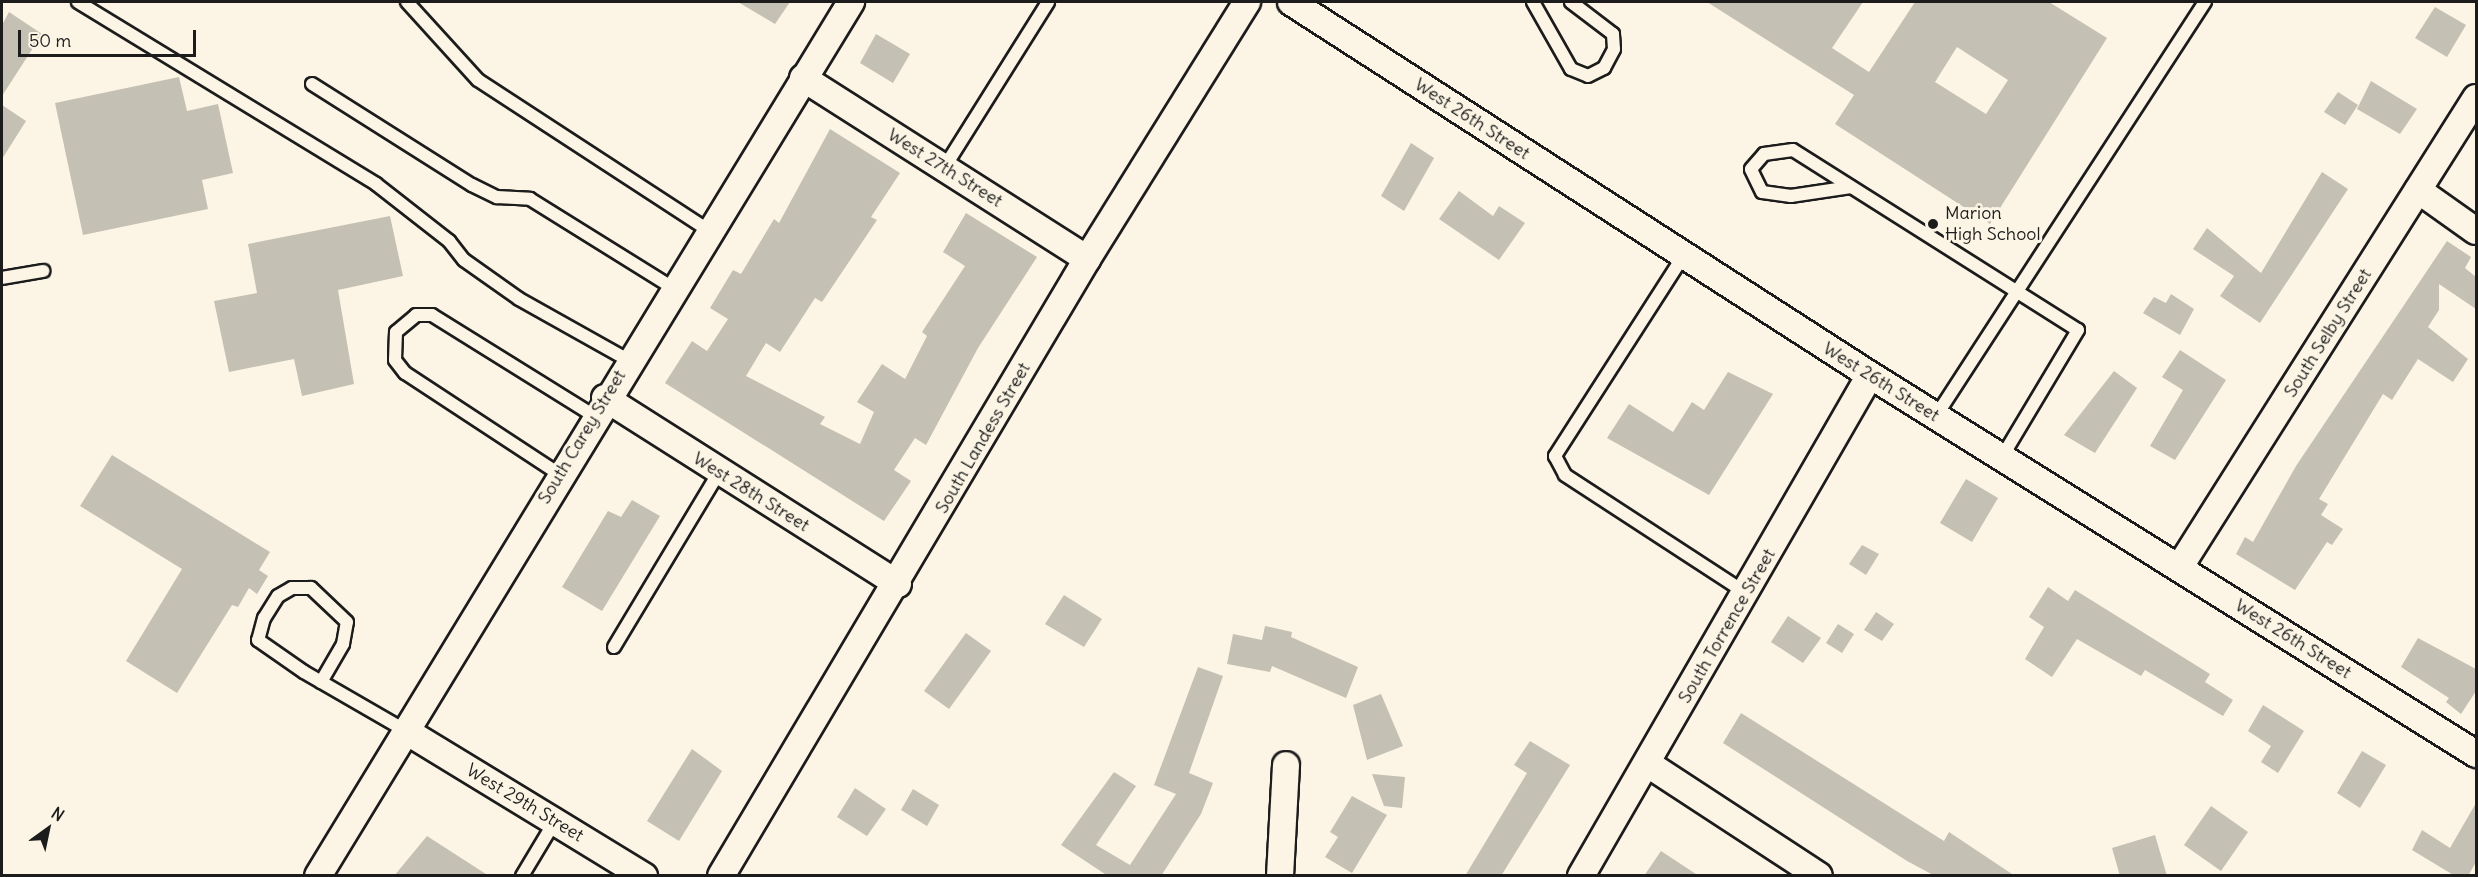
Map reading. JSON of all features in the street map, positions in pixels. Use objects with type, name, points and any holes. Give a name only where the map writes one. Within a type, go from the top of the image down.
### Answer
[{"type":"street","name":"South Carey Street","points":[[318,876],[599,407],[850,2]]},
{"type":"street","name":"South Landess Street","points":[[721,876],[898,584],[1087,259],[1247,2]]},
{"type":"street","name":"West 26th Street","points":[[1291,2],[1870,375],[2476,753]]},
{"type":"street","name":"West 27th Street","points":[[802,78],[1087,259]]},
{"type":"street","name":"South Selby Street","points":[[2180,568],[2476,98]]},
{"type":"street","points":[[2418,190],[2476,231]]},
{"type":"street","name":"South Torrence Street","points":[[1581,876],[1648,764],[1870,375]]},
{"type":"street","name":"West 28th Street","points":[[599,407],[719,472],[898,584]]},
{"type":"street","name":"West 29th Street","points":[[406,731],[644,876]]},
{"type":"street","points":[[1648,764],[1820,876]]},
{"type":"street","points":[[1280,876],[1286,765]]},
{"type":"lane","points":[[78,2],[376,184],[449,241],[464,260],[519,299],[628,360]]},
{"type":"lane","points":[[407,2],[478,80],[708,230]]},
{"type":"lane","points":[[944,168],[1048,2]]},
{"type":"lane","points":[[1533,2],[1571,69],[1588,76],[1604,68],[1614,49],[1614,34],[1571,2]]},
{"type":"lane","points":[[1936,416],[2205,2]]},
{"type":"lane","points":[[312,84],[472,185],[497,197],[530,199],[673,288]]},
{"type":"lane","points":[[1851,187],[1791,196],[1762,192],[1751,170],[1764,154],[1793,150],[2078,330],[2002,457]]},
{"type":"lane","points":[[1684,255],[1555,456],[1565,475],[1746,593]]},
{"type":"lane","points":[[2,278],[43,271]]},
{"type":"lane","points":[[559,474],[405,373],[395,360],[396,332],[416,315],[432,315],[599,407]]},
{"type":"lane","points":[[614,647],[719,472]]},
{"type":"lane","points":[[321,682],[343,644],[347,622],[311,588],[292,588],[273,603],[258,640],[321,682],[406,731]]},
{"type":"lane","points":[[522,876],[555,821]]},
{"type":"building","points":[[738,2],[790,2],[775,24]]},
{"type":"building","points":[[1707,2],[1863,2],[1832,48],[1869,72],[1915,2],[2049,2],[2107,38],[1990,224],[1835,124],[1854,95]],"holes":[[[1957,47],[2008,80],[1986,114],[1935,82]]]},
{"type":"building","points":[[2435,7],[2466,25],[2447,57],[2415,38]]},
{"type":"building","points":[[9,12],[42,34],[2,96],[2,25]]},
{"type":"building","points":[[876,34],[910,54],[893,83],[860,63]]},
{"type":"building","points":[[179,77],[187,111],[218,104],[233,173],[202,180],[208,209],[83,235],[55,103]]},
{"type":"building","points":[[2371,81],[2417,109],[2400,134],[2357,109]]},
{"type":"building","points":[[2338,92],[2358,105],[2345,125],[2324,112]]},
{"type":"building","points":[[2,105],[26,121],[2,159]]},
{"type":"building","points":[[830,129],[900,173],[871,217],[877,220],[822,302],[815,298],[780,352],[766,343],[746,376],[825,417],[820,424],[860,444],[874,412],[857,402],[882,364],[905,379],[927,336],[922,332],[965,266],[943,252],[966,213],[1037,257],[978,348],[926,445],[915,438],[894,470],[911,481],[884,521],[665,383],[692,341],[707,351],[728,319],[710,308],[733,270],[741,274],[774,219],[779,223]]},
{"type":"building","points":[[1411,143],[1434,158],[1404,211],[1381,196]]},
{"type":"building","points":[[2322,172],[2348,189],[2260,323],[2220,296],[2234,276],[2193,249],[2207,228],[2261,273]]},
{"type":"building","points":[[1459,191],[1493,216],[1499,206],[1525,223],[1499,260],[1439,219]]},
{"type":"building","points":[[390,216],[403,276],[338,290],[354,384],[302,396],[294,359],[229,372],[214,301],[257,293],[248,244]]},
{"type":"building","points":[[2447,241],[2471,257],[2465,268],[2476,277],[2476,309],[2439,284],[2439,310],[2428,327],[2468,359],[2453,382],[2418,359],[2392,400],[2383,394],[2319,499],[2328,504],[2321,515],[2343,529],[2332,545],[2327,542],[2295,590],[2236,554],[2245,537],[2253,542],[2296,466]]},
{"type":"building","points":[[2171,294],[2194,309],[2180,335],[2143,313],[2154,297],[2166,303]]},
{"type":"building","points":[[2180,350],[2226,380],[2175,460],[2150,446],[2183,390],[2162,377]]},
{"type":"building","points":[[2114,371],[2137,388],[2095,453],[2064,435]]},
{"type":"building","points":[[1728,372],[1773,394],[1709,495],[1607,438],[1629,404],[1673,432],[1692,402],[1704,410]]},
{"type":"building","points":[[112,455],[270,552],[259,570],[268,576],[257,594],[249,588],[238,607],[232,605],[177,693],[126,661],[182,569],[80,506]]},
{"type":"building","points":[[1966,479],[1998,498],[1972,542],[1940,523]]},
{"type":"building","points":[[632,500],[660,516],[602,611],[562,587],[608,511],[621,517]]},
{"type":"building","points":[[1862,545],[1879,554],[1866,575],[1849,564]]},
{"type":"building","points":[[2048,587],[2068,601],[2075,590],[2210,674],[2205,682],[2233,700],[2223,716],[2145,670],[2141,676],[2077,639],[2052,677],[2025,659],[2044,627],[2029,617]]},
{"type":"building","points":[[1064,595],[1102,619],[1084,647],[1045,624]]},
{"type":"building","points":[[1876,612],[1894,624],[1882,641],[1864,630]]},
{"type":"building","points":[[1788,616],[1821,638],[1803,663],[1771,642]]},
{"type":"building","points":[[1838,624],[1854,634],[1842,653],[1826,643]]},
{"type":"building","points":[[1265,626],[1292,632],[1291,637],[1358,667],[1346,698],[1272,666],[1270,672],[1227,664],[1233,634],[1262,640]]},
{"type":"building","points":[[966,633],[991,651],[949,709],[924,691]]},
{"type":"building","points":[[2418,638],[2476,669],[2476,691],[2461,714],[2446,702],[2449,698],[2401,667]]},
{"type":"building","points":[[1198,667],[1223,676],[1189,773],[1213,783],[1201,814],[1161,876],[1108,876],[1061,845],[1114,772],[1136,786],[1096,845],[1130,865],[1176,794],[1154,785]]},
{"type":"building","points":[[1381,694],[1403,746],[1367,760],[1353,705]]},
{"type":"building","points":[[2263,705],[2304,731],[2278,773],[2261,762],[2271,746],[2248,731]]},
{"type":"building","points":[[1741,713],[1944,841],[1949,832],[2015,876],[1935,876],[1907,861],[1723,743]]},
{"type":"building","points":[[1530,741],[1570,765],[1501,876],[1465,876],[1527,773],[1514,765]]},
{"type":"building","points":[[692,749],[722,771],[679,841],[647,821]]},
{"type":"building","points":[[2362,751],[2386,765],[2360,808],[2337,793]]},
{"type":"building","points":[[1372,774],[1405,777],[1402,808],[1384,806]]},
{"type":"building","points":[[855,788],[886,809],[867,836],[837,817]]},
{"type":"building","points":[[913,789],[939,805],[927,826],[901,810]]},
{"type":"building","points":[[1352,796],[1387,815],[1352,873],[1325,857],[1338,837],[1330,832]]},
{"type":"building","points":[[2476,803],[2476,862],[2468,876],[2455,876],[2412,850],[2422,830],[2450,848]]},
{"type":"building","points":[[2211,806],[2248,832],[2221,871],[2184,845]]},
{"type":"building","points":[[2155,835],[2167,876],[2120,876],[2112,848]]},
{"type":"building","points":[[427,836],[489,876],[394,876]]},
{"type":"building","points":[[1661,851],[1699,876],[1644,876]]},
{"type":"place","name":"Marion High School","points":[[1933,224]]}]
